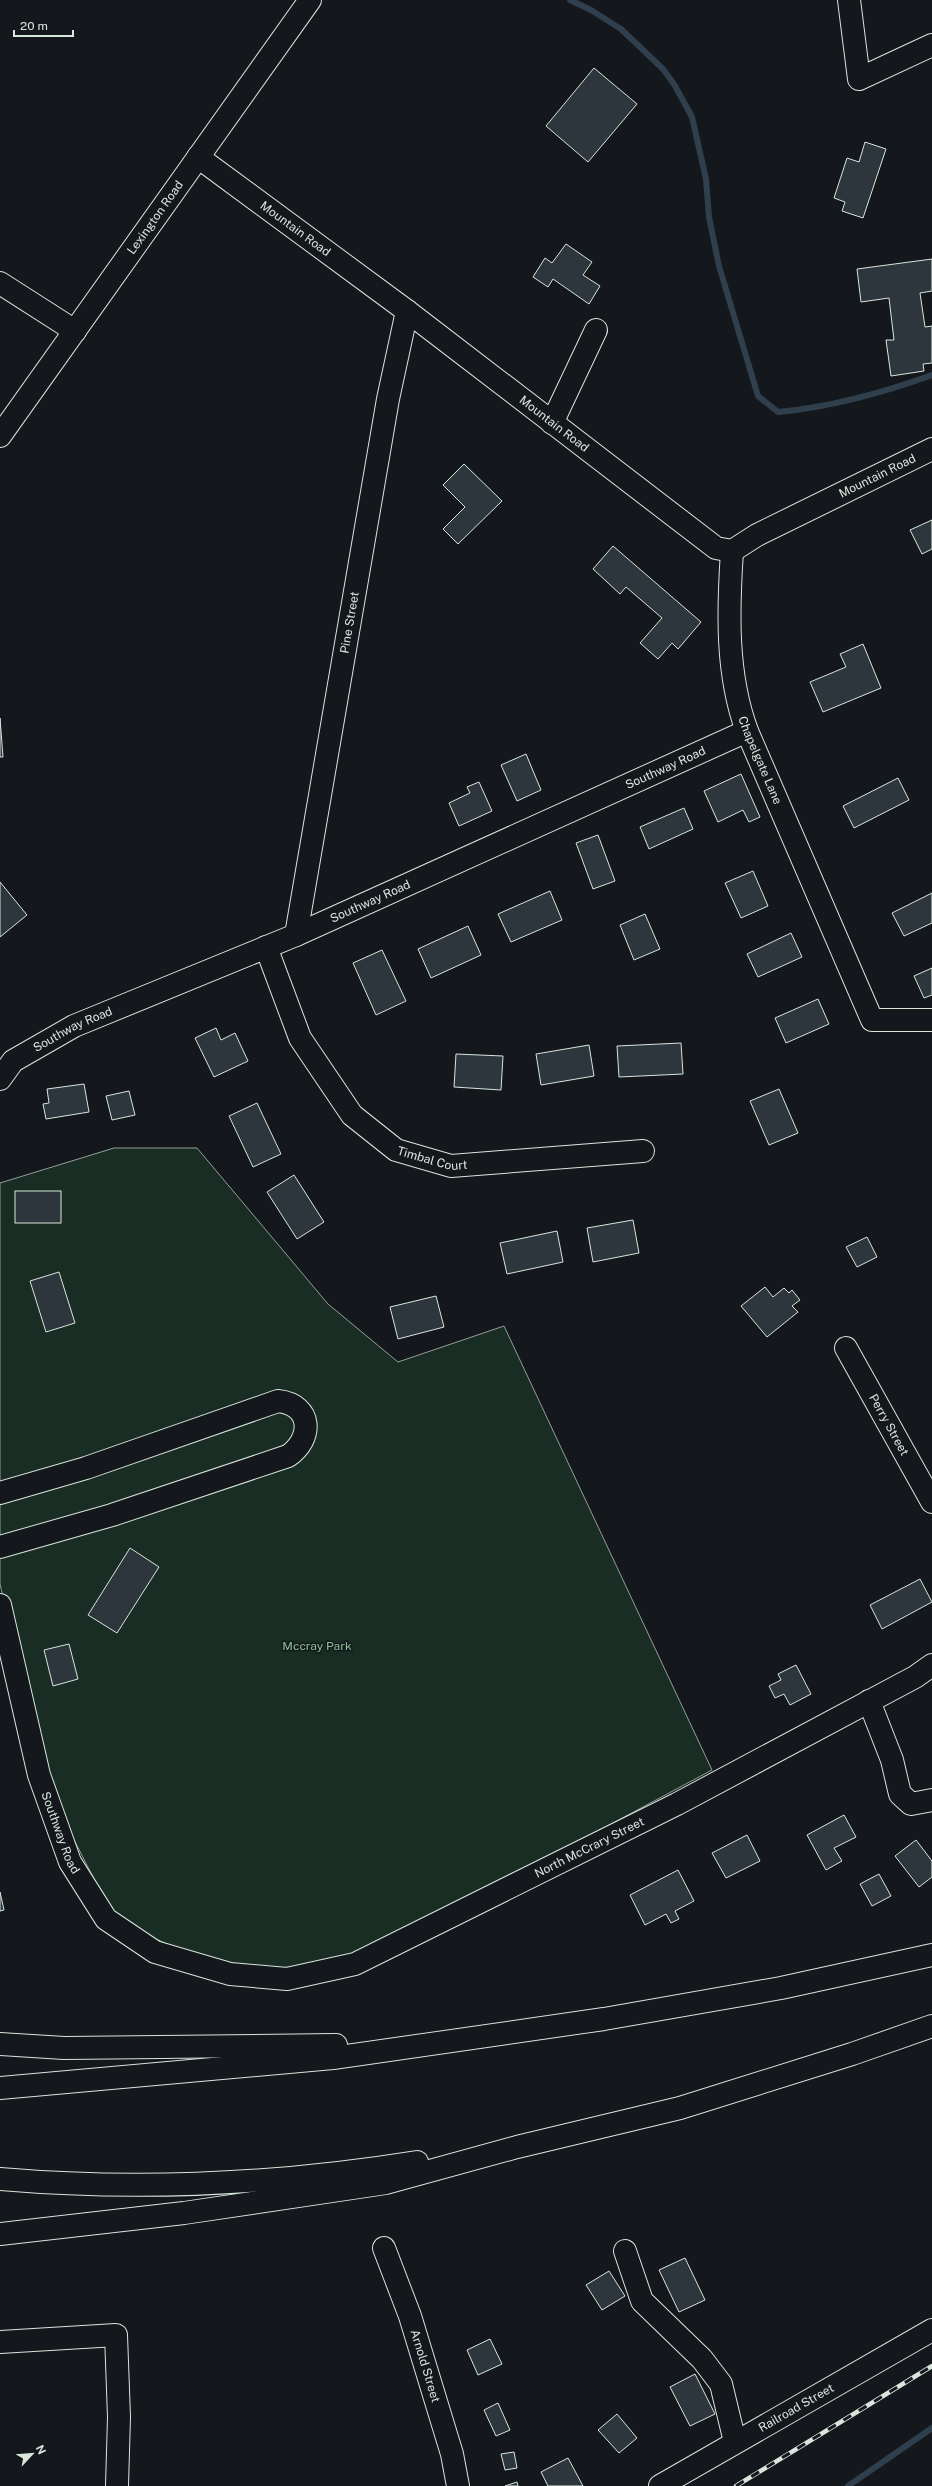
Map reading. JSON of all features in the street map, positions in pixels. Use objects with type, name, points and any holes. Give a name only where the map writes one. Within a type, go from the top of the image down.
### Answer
[{"type":"main road","name":"Lexington Road","points":[[0,436],[310,0]]},
{"type":"main road","points":[[849,0],[859,79],[932,45]]},
{"type":"main road","name":"Mountain Road","points":[[198,158],[407,311],[716,548],[732,551],[757,535],[932,449]]},
{"type":"main road","points":[[0,283],[75,330]]},
{"type":"main road","name":"Pine Street","points":[[296,935],[388,399],[407,311]]},
{"type":"main road","points":[[552,423],[596,330]]},
{"type":"main road","name":"Chapelgate Lane","points":[[732,551],[730,644],[736,697],[747,731],[872,1020],[932,1020]]},
{"type":"main road","name":"Southway Road","points":[[0,1079],[13,1061],[74,1026],[296,935],[747,731]]},
{"type":"main road","name":"Timbal Court","points":[[266,947],[300,1038],[352,1115],[396,1150],[451,1166],[643,1151]]},
{"type":"main road","name":"Perry Street","points":[[846,1348],[932,1502]]},
{"type":"main road","points":[[0,1493],[86,1468],[278,1401],[289,1402],[297,1406],[304,1416],[306,1430],[304,1440],[298,1449],[288,1456],[112,1515],[0,1547]]},
{"type":"main road","name":"Southway Road","points":[[0,1605],[39,1776],[70,1862],[106,1919],[155,1952],[230,1974]]},
{"type":"main road","name":"North McCrary Street","points":[[230,1974],[287,1979],[354,1964],[677,1804],[869,1702],[932,1665]]},
{"type":"main road","points":[[869,1702],[892,1760],[900,1794],[911,1804],[932,1800]]},
{"type":"main road","points":[[0,2088],[333,2058],[604,2019],[781,1988],[932,1955]]},
{"type":"main road","points":[[0,2044],[64,2048],[344,2045],[604,2019]]},
{"type":"main road","points":[[0,2234],[184,2213],[386,2183],[517,2147],[680,2108],[852,2054],[932,2026]]},
{"type":"main road","points":[[0,2179],[44,2182],[197,2185],[356,2172],[517,2147]]},
{"type":"main road","name":"Arnold Street","points":[[384,2248],[410,2316],[452,2454],[458,2486]]},
{"type":"main road","points":[[625,2251],[642,2301],[702,2359],[721,2384],[735,2442]]},
{"type":"main road","name":"Railroad Street","points":[[660,2486],[932,2330]]},
{"type":"main road","points":[[0,2342],[116,2335],[119,2417],[116,2486]]},
{"type":"green space","name":"Mccray Park","points":[[114,1148],[197,1148],[328,1304],[398,1362],[504,1326],[712,1770],[471,1899],[320,1972],[202,1960],[115,1920],[47,1787],[0,1584],[0,1183]]},
{"type":"building","points":[[594,68],[637,104],[588,162],[546,126]]},
{"type":"building","points":[[865,142],[886,149],[863,218],[842,211],[845,202],[834,198],[847,158],[859,162]]},
{"type":"building","points":[[566,244],[592,262],[583,275],[600,286],[589,304],[553,279],[548,287],[533,277],[545,258],[552,263]]},
{"type":"building","points":[[932,259],[932,291],[920,293],[925,327],[932,326],[932,363],[923,364],[924,371],[891,376],[886,340],[894,340],[889,298],[861,302],[857,269]]},
{"type":"building","points":[[464,464],[502,501],[458,544],[443,529],[465,507],[443,485]]},
{"type":"building","points":[[932,520],[932,549],[922,554],[910,530]]},
{"type":"building","points":[[613,546],[701,622],[678,649],[672,643],[658,659],[640,643],[662,618],[626,587],[620,594],[593,569]]},
{"type":"building","points":[[863,644],[881,688],[823,712],[810,682],[846,667],[840,654]]},
{"type":"building","points":[[0,718],[3,757],[0,757]]},
{"type":"building","points":[[526,754],[541,790],[517,801],[501,765]]},
{"type":"building","points":[[741,774],[760,817],[749,822],[743,810],[718,822],[704,791]]},
{"type":"building","points":[[898,778],[909,800],[854,828],[843,806]]},
{"type":"building","points":[[479,782],[492,811],[459,826],[449,803],[470,793],[467,787]]},
{"type":"building","points":[[684,808],[693,829],[649,849],[640,827]]},
{"type":"building","points":[[598,835],[615,881],[593,889],[576,843]]},
{"type":"building","points":[[753,871],[768,906],[741,918],[725,883]]},
{"type":"building","points":[[0,882],[27,915],[0,937]]},
{"type":"building","points":[[550,891],[562,920],[511,942],[498,914]]},
{"type":"building","points":[[932,893],[932,923],[904,936],[892,913]]},
{"type":"building","points":[[645,914],[660,949],[634,960],[620,925]]},
{"type":"building","points":[[468,926],[481,955],[431,978],[418,949]]},
{"type":"building","points":[[791,933],[802,957],[758,977],[747,954]]},
{"type":"building","points":[[382,950],[406,1001],[376,1015],[353,963]]},
{"type":"building","points":[[932,968],[932,995],[924,998],[914,976]]},
{"type":"building","points":[[818,999],[829,1024],[786,1043],[775,1018]]},
{"type":"building","points":[[216,1028],[221,1040],[235,1033],[248,1061],[214,1077],[195,1038]]},
{"type":"building","points":[[681,1043],[683,1074],[619,1077],[617,1046]]},
{"type":"building","points":[[589,1045],[594,1076],[541,1085],[536,1054]]},
{"type":"building","points":[[456,1054],[503,1056],[501,1090],[454,1087]]},
{"type":"building","points":[[84,1084],[89,1112],[46,1119],[43,1104],[49,1103],[47,1089]]},
{"type":"building","points":[[779,1089],[798,1133],[769,1145],[750,1101]]},
{"type":"building","points":[[129,1091],[135,1115],[112,1120],[106,1096]]},
{"type":"building","points":[[257,1103],[281,1154],[253,1167],[229,1116]]},
{"type":"building","points":[[294,1175],[324,1222],[297,1239],[267,1192]]},
{"type":"building","points":[[15,1191],[61,1191],[61,1223],[15,1223]]},
{"type":"building","points":[[633,1220],[639,1253],[593,1262],[587,1228]]},
{"type":"building","points":[[557,1231],[563,1262],[507,1274],[500,1243]]},
{"type":"building","points":[[867,1237],[877,1257],[857,1267],[846,1247]]},
{"type":"building","points":[[59,1272],[75,1323],[46,1332],[30,1281]]},
{"type":"building","points":[[765,1287],[773,1297],[784,1288],[789,1293],[792,1290],[800,1300],[792,1306],[798,1312],[767,1337],[741,1306]]},
{"type":"building","points":[[436,1296],[444,1327],[398,1339],[390,1307]]},
{"type":"building","points":[[130,1548],[159,1567],[117,1633],[88,1615]]},
{"type":"building","points":[[920,1579],[932,1602],[882,1629],[870,1605]]},
{"type":"building","points":[[69,1644],[78,1679],[53,1686],[44,1650]]},
{"type":"building","points":[[796,1665],[811,1694],[790,1705],[784,1694],[775,1698],[769,1686],[781,1680],[778,1674]]},
{"type":"building","points":[[844,1815],[856,1837],[834,1848],[842,1861],[826,1870],[807,1835]]},
{"type":"building","points":[[747,1835],[760,1861],[726,1878],[712,1853]]},
{"type":"building","points":[[916,1840],[932,1861],[932,1877],[919,1887],[895,1856]]},
{"type":"building","points":[[678,1870],[694,1901],[675,1911],[679,1919],[671,1923],[666,1914],[645,1925],[630,1895]]},
{"type":"building","points":[[879,1874],[891,1896],[872,1906],[860,1884]]},
{"type":"building","points":[[0,1892],[4,1910],[0,1911]]},
{"type":"building","points":[[685,2258],[705,2300],[679,2312],[659,2270]]},
{"type":"building","points":[[609,2271],[625,2296],[602,2310],[586,2285]]},
{"type":"building","points":[[490,2339],[502,2364],[478,2375],[467,2350]]},
{"type":"building","points":[[695,2374],[715,2414],[690,2426],[670,2387]]},
{"type":"building","points":[[498,2403],[510,2430],[496,2436],[484,2410]]},
{"type":"building","points":[[617,2414],[637,2438],[619,2453],[598,2430]]},
{"type":"building","points":[[514,2452],[517,2468],[505,2470],[501,2454]]},
{"type":"building","points":[[568,2458],[583,2486],[548,2486],[541,2472]]},
{"type":"building","points":[[517,2482],[518,2486],[505,2486]]},
{"type":"waterway","points":[[570,0],[591,10],[621,29],[663,69],[674,84],[692,117],[706,179],[709,217],[719,266],[758,396],[778,412],[798,410],[837,403],[894,388],[932,375]]},
{"type":"waterway","points":[[848,2486],[932,2428]]},
{"type":"railway","points":[[736,2486],[932,2366]]}]
